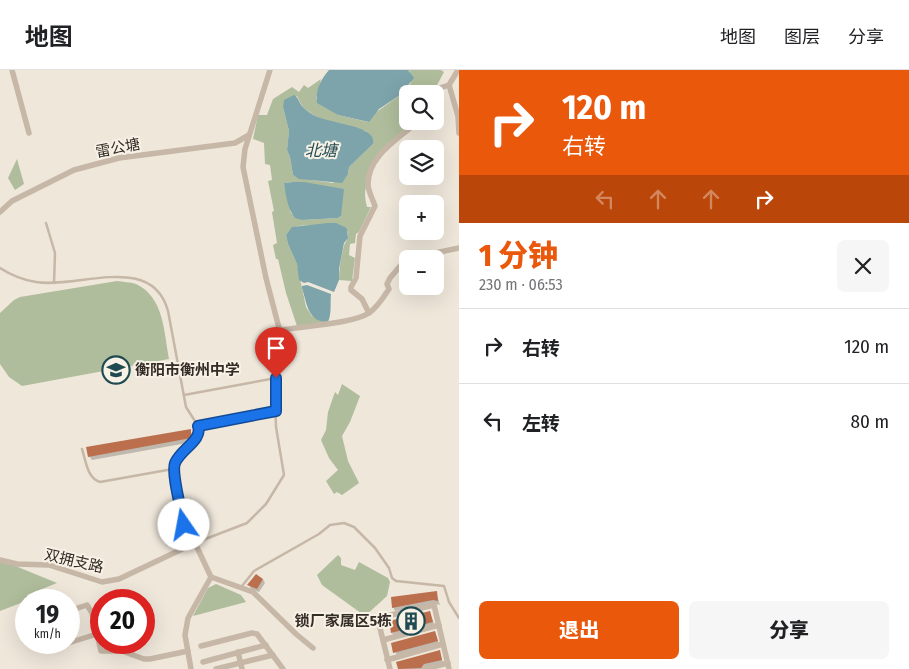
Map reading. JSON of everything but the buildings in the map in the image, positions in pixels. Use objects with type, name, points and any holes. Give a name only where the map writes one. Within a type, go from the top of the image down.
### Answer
[{"type":"street","points":[[12,70],[29,133]]},
{"type":"street","points":[[270,70],[249,135],[243,167],[266,278],[279,328],[282,330],[347,321],[369,313],[381,302],[388,289],[390,278],[406,259],[459,248]]},
{"type":"street","points":[[444,87],[449,85],[458,70]]},
{"type":"street","points":[[449,85],[458,116],[459,133]]},
{"type":"street","points":[[369,313],[362,299],[351,288],[356,278],[360,236],[375,206],[368,184],[371,170],[376,160],[391,142],[407,130]]},
{"type":"street","name":"雷公塘","points":[[0,212],[12,201],[74,170],[119,158],[235,143],[249,135]]},
{"type":"street","points":[[235,143],[244,158]]},
{"type":"street","points":[[195,543],[211,577],[253,592],[313,648]]},
{"type":"street","name":"双拥支路","points":[[0,560],[17,564],[49,565],[102,582],[120,579],[195,543]]},
{"type":"street","points":[[191,669],[185,635],[188,618],[211,577]]},
{"type":"street","points":[[390,669],[379,624],[387,616],[434,605],[449,666],[425,669]]},
{"type":"street","points":[[383,640],[439,625]]},
{"type":"street","points":[[201,646],[252,633],[258,634],[283,669]]},
{"type":"street","points":[[387,660],[444,644]]},
{"type":"street","points":[[203,662],[266,645]]},
{"type":"street","points":[[130,654],[144,659],[188,652]]},
{"type":"street","points":[[238,652],[242,666]]},
{"type":"street","points":[[216,669],[242,666],[273,654]]},
{"type":"lane","points":[[46,223],[55,253],[54,283]]},
{"type":"lane","points":[[0,268],[17,277],[36,282],[54,283],[126,276],[140,278],[158,291],[166,303],[168,311],[186,407],[200,432],[199,436],[181,452],[173,469],[184,525],[195,543],[247,523],[266,504],[284,475],[276,427],[276,378],[280,338]]},
{"type":"lane","points":[[184,395],[276,378]]},
{"type":"lane","points":[[198,426],[276,411]]},
{"type":"lane","points":[[82,449],[90,476],[100,482],[173,469]]},
{"type":"lane","points":[[241,588],[254,571],[319,534],[330,525],[344,524],[354,527],[375,548],[389,568],[392,578],[396,581],[444,586],[449,602],[459,618]]},
{"type":"green space","points":[[408,70],[441,70],[444,72],[437,85],[409,85],[411,83]]},
{"type":"green space","points":[[321,79],[316,99],[338,115],[368,122],[375,113],[399,96],[399,130],[404,130],[379,153],[370,169],[365,196],[367,207],[371,207],[359,232],[356,234],[355,243],[350,244],[349,255],[355,258],[352,281],[339,280],[342,254],[348,237],[347,230],[344,227],[336,224],[299,226],[293,228],[286,235],[297,264],[306,307],[312,316],[325,322],[297,326],[273,245],[277,243],[272,212],[274,211],[268,181],[272,180],[270,165],[265,164],[264,143],[253,139],[258,115],[267,115],[273,99],[292,87],[299,92],[304,85],[308,88]],"holes":[[[297,96],[303,107],[316,116],[366,131],[373,144],[349,167],[348,174],[333,183],[293,175],[287,150],[289,131],[283,107]],[[293,182],[341,216],[338,218],[302,220],[291,213],[284,183]]]},
{"type":"green space","points":[[17,159],[24,184],[15,190],[8,178]]},
{"type":"green space","points":[[117,281],[136,284],[152,297],[161,316],[169,359],[22,386],[9,377],[0,364],[0,313],[14,300],[20,297]]},
{"type":"green space","points":[[342,384],[360,396],[350,422],[342,436],[348,461],[359,483],[342,495],[337,492],[334,494],[326,481],[338,470],[329,458],[321,440],[326,430],[328,412],[335,392],[338,395]]},
{"type":"green space","points":[[338,555],[341,558],[341,565],[355,570],[359,562],[388,578],[390,582],[387,596],[365,616],[322,585],[317,575]]},
{"type":"green space","points":[[0,561],[57,583],[42,589],[15,589],[15,605],[0,611]]},
{"type":"green space","points":[[216,584],[241,595],[246,602],[193,616],[208,588]]},
{"type":"water","name":"北塘","points":[[329,70],[408,70],[414,78],[408,85],[399,85],[399,96],[379,109],[369,122],[338,115],[317,103],[319,85]]},
{"type":"water","name":"北塘","points":[[294,95],[306,110],[313,114],[324,119],[358,128],[370,134],[373,139],[373,144],[349,167],[348,174],[342,183],[299,179],[293,175],[287,150],[289,131],[283,107],[284,100]]},
{"type":"water","name":"北塘","points":[[293,182],[344,189],[341,216],[338,218],[302,220],[295,218],[286,197],[284,183]]},
{"type":"water","points":[[336,223],[345,227],[348,238],[344,243],[339,280],[334,292],[299,280],[297,264],[286,235],[292,227]]},
{"type":"water","points":[[307,285],[331,294],[328,322],[316,319],[309,311],[302,288],[302,286]]},
{"type":"place","name":"衡阳市衡州中学","points":[[116,370]]},
{"type":"place","name":"锁厂家属区5栋","points":[[411,621]]},
{"type":"route","points":[[184,525],[173,469],[181,452],[199,436],[200,429],[198,426],[276,411],[276,378]]}]
